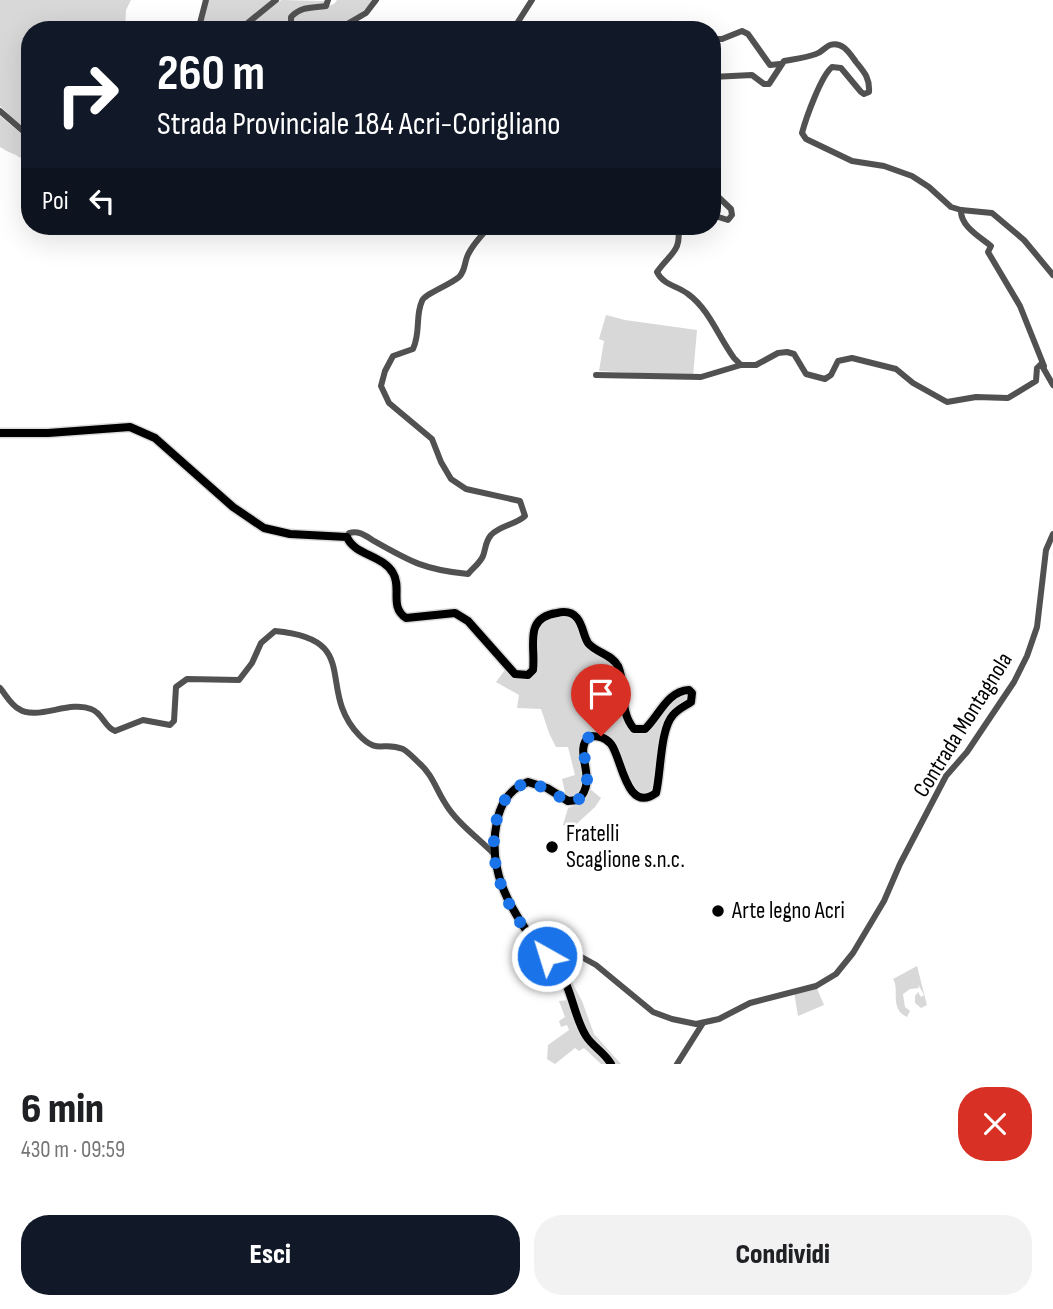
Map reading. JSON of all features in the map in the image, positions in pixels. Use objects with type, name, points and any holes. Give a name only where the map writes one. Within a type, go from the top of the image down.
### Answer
[{"type":"main road","points":[[0,433],[48,433],[130,427],[155,438],[233,507],[264,528],[290,534],[347,537],[352,545],[380,560],[394,574],[397,581],[396,604],[400,614],[406,618],[456,613],[468,621],[515,674],[528,675],[533,670],[533,631],[541,618],[557,612],[573,614],[579,620],[590,645],[613,660],[618,667],[624,709],[634,729],[645,729],[664,704],[680,692],[689,690],[692,693],[691,702],[674,713],[668,721],[656,793],[649,798],[641,798],[631,790],[609,741],[601,736],[590,736],[583,747],[588,784],[578,800],[568,802],[547,789],[528,782],[516,786],[498,814],[493,853],[498,878],[510,907],[558,968],[587,1038],[611,1064]]},
{"type":"street","points":[[202,21],[206,0]]},
{"type":"street","points":[[250,21],[276,0]]},
{"type":"street","points":[[291,21],[291,17],[302,8],[326,6],[328,0]]},
{"type":"street","points":[[352,21],[366,13],[376,0]]},
{"type":"street","points":[[519,21],[532,0]]},
{"type":"street","points":[[721,39],[742,31],[748,34],[770,65],[818,54],[830,45],[841,45],[847,49],[869,79],[869,92],[860,92],[841,68],[832,67],[825,76],[805,123],[803,133],[806,139],[852,161],[884,166],[912,176],[951,207],[961,211],[992,213],[1024,240],[1053,275]]},
{"type":"street","points":[[721,77],[752,75],[764,84],[769,84],[780,64]]},
{"type":"street","points":[[0,111],[21,129]]},
{"type":"street","points":[[721,200],[732,215],[728,220],[721,218]]},
{"type":"street","points":[[961,211],[966,225],[991,246],[988,252],[1020,306],[1053,385]]},
{"type":"street","points":[[347,537],[349,533],[359,533],[414,564],[468,574],[482,558],[487,540],[494,532],[506,524],[519,522],[525,516],[520,501],[467,489],[451,479],[441,463],[432,439],[389,402],[381,386],[393,356],[413,349],[419,337],[421,302],[425,295],[440,290],[458,278],[464,271],[467,256],[483,235]]},
{"type":"street","points":[[680,235],[677,250],[657,272],[664,281],[688,294],[698,303],[741,365]]},
{"type":"street","points":[[596,375],[701,377],[741,365],[756,365],[778,353],[787,352],[794,354],[806,374],[825,379],[831,375],[838,361],[843,359],[862,359],[896,369],[923,389],[947,402],[976,397],[1008,398],[1036,381],[1037,368],[1044,366]]},
{"type":"street","name":"Contrada Montagnola","points":[[703,1023],[719,1019],[750,1003],[816,986],[836,974],[853,953],[884,901],[900,864],[946,776],[967,752],[1014,681],[1027,656],[1037,627],[1046,550],[1053,534]]},
{"type":"street","points":[[0,688],[20,710],[31,713],[66,707],[89,707],[99,713],[109,729],[115,731],[143,720],[170,725],[174,721],[176,687],[187,679],[239,680],[252,663],[261,643],[275,631],[315,640],[327,649],[333,659],[339,700],[346,719],[371,746],[403,750],[423,765],[446,805],[493,853]]},
{"type":"street","points":[[531,936],[540,934],[596,965],[653,1012],[672,1019],[703,1023]]},
{"type":"street","points":[[677,1064],[703,1023]]},
{"type":"shaded area","points":[[0,0],[131,0],[126,10],[125,21],[21,21],[21,126],[0,106]]},
{"type":"shaded area","points":[[207,0],[272,0],[247,21],[203,21]]},
{"type":"shaded area","points":[[282,0],[325,1],[325,4],[297,10],[288,16],[288,21],[253,21],[274,3]]},
{"type":"shaded area","points":[[337,0],[373,0],[350,21],[292,21],[297,15],[335,3]]},
{"type":"shaded area","points":[[0,116],[21,134],[21,159],[0,147]]},
{"type":"shaded area","points":[[606,315],[697,330],[693,376],[599,371],[604,341],[599,339]]},
{"type":"shaded area","points":[[573,614],[585,638],[618,667],[624,709],[639,730],[664,704],[685,690],[693,697],[668,721],[660,775],[649,798],[631,790],[616,752],[601,736],[585,740],[583,795],[567,801],[562,779],[575,775],[568,747],[556,747],[541,709],[517,708],[519,695],[496,682],[507,667],[515,674],[533,670],[533,642],[541,618]]},
{"type":"shaded area","points":[[590,789],[601,798],[595,807],[572,828],[563,825],[568,808],[582,803]]},
{"type":"shaded area","points":[[540,942],[568,961],[565,969],[582,1001],[594,1034],[621,1064],[601,1064],[584,1048],[579,1051],[575,1048],[555,1064],[547,1059],[548,1045],[569,1030],[567,1025],[561,1027],[559,1021],[565,1017],[559,1001],[569,1000],[566,982],[536,944]]},
{"type":"shaded area","points":[[917,966],[927,1005],[921,1008],[915,1003],[918,992],[921,997],[924,995],[918,984],[919,988],[910,989],[903,994],[905,1007],[910,1011],[907,1017],[898,1009],[893,979]]},
{"type":"shaded area","points":[[816,986],[824,1005],[798,1016],[794,992]]},
{"type":"place","name":"Fratelli Scaglione s.n.c.","points":[[552,847]]},
{"type":"place","name":"Arte legno Acri","points":[[718,911]]},
{"type":"route","points":[[547,956],[516,917],[498,878],[493,853],[498,814],[516,786],[528,782],[547,789],[568,802],[578,800],[588,784],[583,747],[590,736],[601,736]]}]
